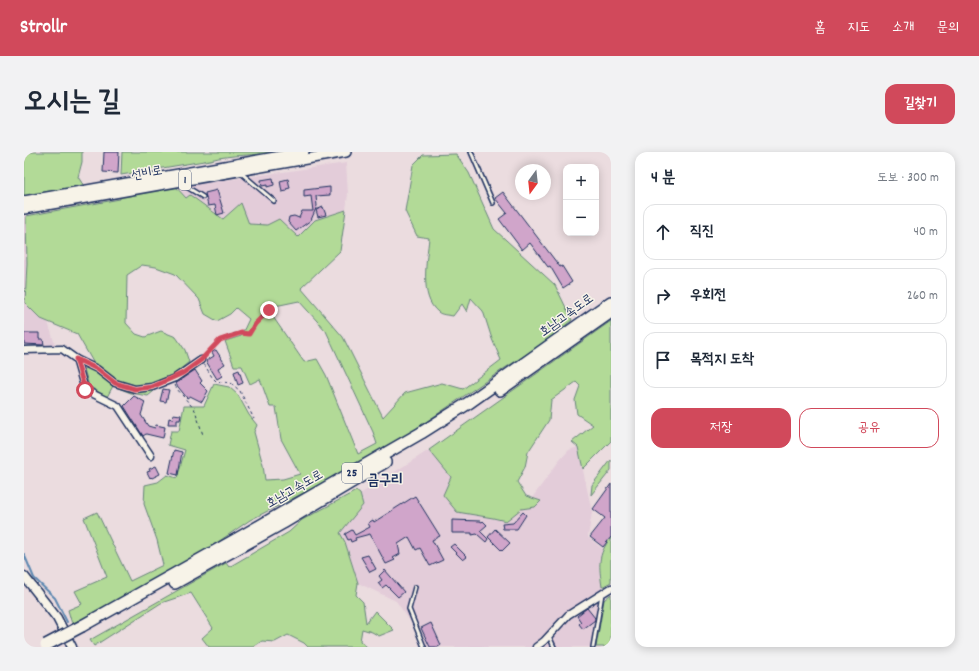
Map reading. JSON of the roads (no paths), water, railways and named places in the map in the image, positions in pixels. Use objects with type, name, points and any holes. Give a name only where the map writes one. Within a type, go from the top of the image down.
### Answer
[{"type":"highway","name":"호남고속도로","points":[[58,647],[85,628],[420,434],[477,397],[611,302]]},
{"type":"highway","name":"호남고속도로","points":[[45,646],[85,628],[283,523],[474,408],[611,312]]},
{"type":"main road","name":"선비로","points":[[24,201],[304,152]]},
{"type":"main road","name":"선비로","points":[[24,209],[346,152]]},
{"type":"street","points":[[24,350],[62,349],[76,359],[97,369],[115,383],[135,389],[152,387],[172,379],[201,360]]},
{"type":"street","points":[[76,359],[85,390],[118,406],[150,456]]},
{"type":"street","points":[[24,576],[58,618],[72,647]]},
{"type":"street","points":[[536,647],[549,636],[568,615],[611,588]]},
{"type":"lane","points":[[471,152],[494,203]]},
{"type":"lane","points":[[239,171],[274,201]]},
{"type":"lane","points":[[179,182],[203,197]]},
{"type":"lane","points":[[415,587],[409,609],[424,647]]},
{"type":"lane","points":[[593,647],[602,594]]},
{"type":"lane","points":[[549,636],[554,647]]},
{"type":"waterway","points":[[24,554],[34,578],[55,598],[67,622]]},
{"type":"district","name":"금구리","points":[[385,481]]}]
